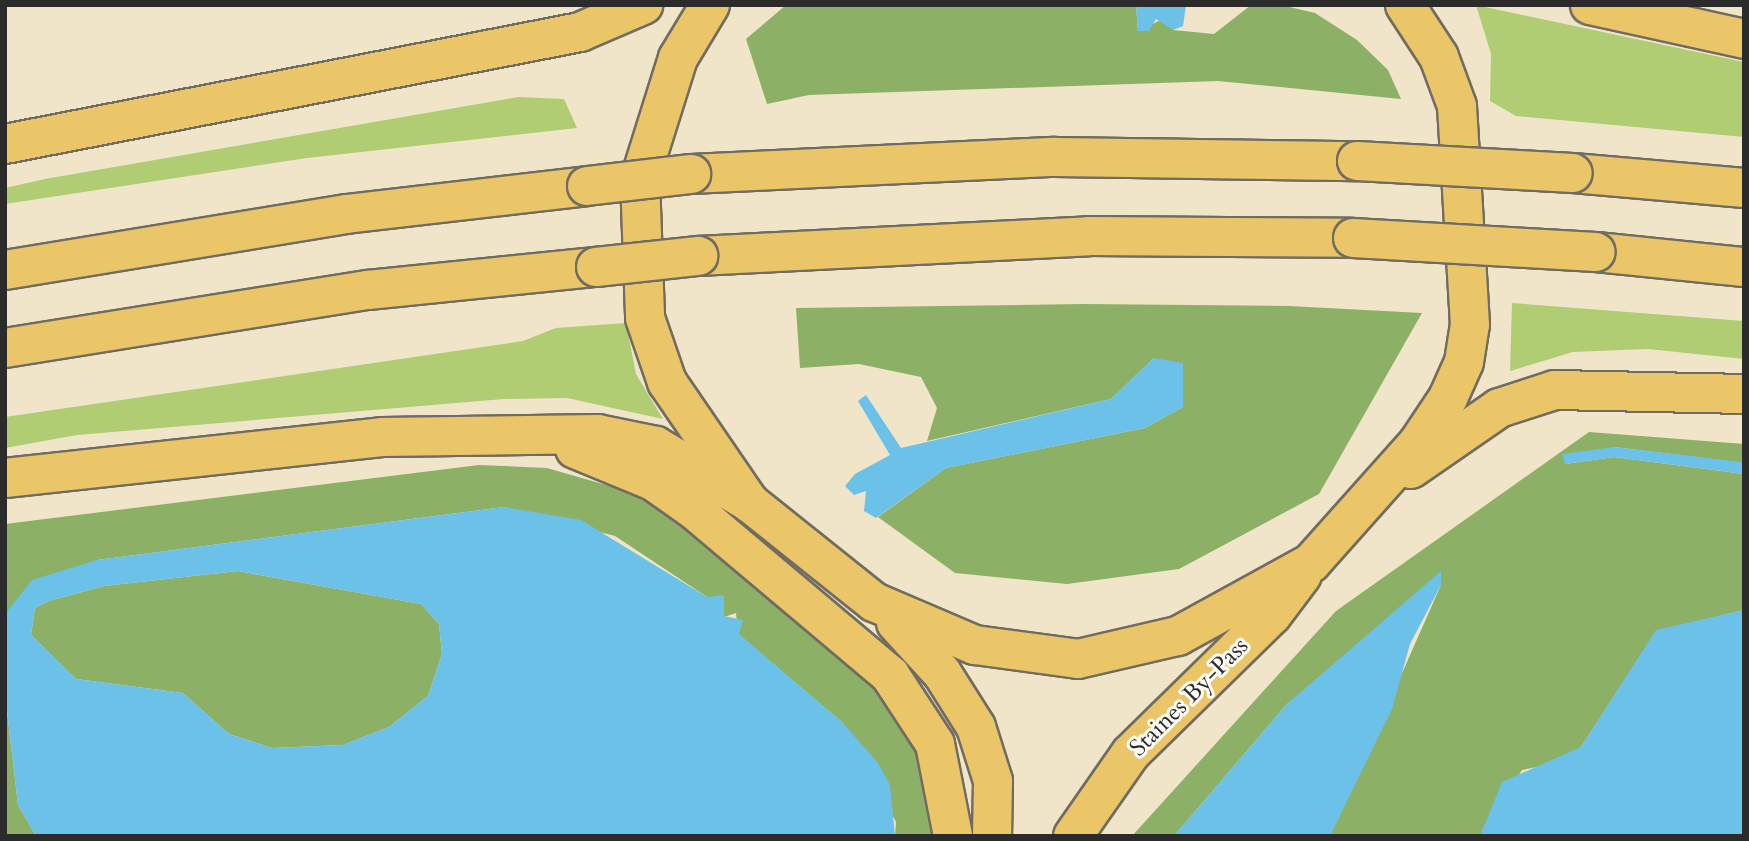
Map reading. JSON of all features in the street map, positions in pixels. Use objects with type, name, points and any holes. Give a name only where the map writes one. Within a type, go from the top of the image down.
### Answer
[{"type":"main road","points":[[5,144],[580,32],[643,5]]},
{"type":"main road","points":[[710,5],[678,58],[653,127],[640,179],[640,271],[645,318],[667,382],[750,503]]},
{"type":"main road","points":[[874,603],[975,645],[1078,659],[1178,636],[1311,563],[1367,501],[1448,398],[1464,362],[1470,326],[1457,106],[1439,57],[1405,5]]},
{"type":"main road","points":[[1590,5],[1744,39]]},
{"type":"main road","points":[[5,270],[346,214],[691,174],[1055,157],[1356,161],[1573,173],[1744,188]]},
{"type":"main road","points":[[5,348],[368,290],[698,256],[1089,236],[1353,238],[1596,252],[1744,267]]},
{"type":"main road","points":[[1367,501],[1471,426],[1526,398],[1582,387],[1744,394]]},
{"type":"main road","points":[[5,478],[382,437],[598,434],[656,446],[750,503],[874,603],[942,673],[976,727],[993,781],[992,836]]},
{"type":"main road","points":[[510,435],[593,453],[653,481],[882,667],[910,698],[935,744],[948,782],[953,836]]},
{"type":"main road","name":"Staines By-Pass","points":[[1073,836],[1131,752],[1272,615],[1311,563]]},
{"type":"green space","points":[[786,5],[1136,5],[1138,31],[1163,19],[1173,30],[1214,34],[1251,5],[1281,5],[1315,13],[1357,40],[1388,70],[1401,99],[1218,81],[809,95],[767,104],[746,39]]},
{"type":"green space","points":[[1476,5],[1744,62],[1744,137],[1516,116],[1490,101],[1491,54]]},
{"type":"green space","points":[[518,97],[564,99],[577,128],[307,158],[5,204],[5,188],[45,179]]},
{"type":"green space","points":[[1512,303],[1744,321],[1744,359],[1648,349],[1573,352],[1510,371]]},
{"type":"green space","points":[[1084,304],[1289,306],[1422,313],[1319,494],[1179,569],[1067,584],[955,573],[878,517],[946,468],[1145,428],[1183,407],[1154,358],[1111,399],[927,441],[937,408],[921,377],[859,364],[800,368],[796,308]]},
{"type":"green space","points":[[626,323],[636,374],[663,419],[567,398],[504,399],[77,435],[5,448],[5,417],[523,341],[556,328]]},
{"type":"green space","points":[[1589,432],[1744,444],[1744,463],[1614,447],[1565,464],[1614,457],[1744,474],[1744,610],[1656,631],[1581,747],[1557,763],[1522,770],[1480,836],[1330,836],[1441,585],[1287,704],[1174,836],[1132,836],[1336,611]]},
{"type":"green space","points":[[479,465],[547,468],[634,493],[737,566],[888,697],[926,773],[935,836],[895,836],[896,822],[843,723],[738,634],[736,613],[724,617],[707,597],[615,536],[504,507],[97,560],[5,614],[5,524]]},
{"type":"green space","points":[[238,571],[421,604],[439,624],[442,654],[428,696],[389,727],[343,745],[272,748],[229,734],[183,693],[76,679],[31,635],[35,608],[49,601],[104,586]]},
{"type":"green space","points":[[5,694],[18,805],[36,836],[5,836]]},
{"type":"water","points":[[1136,5],[1186,5],[1183,26],[1173,30],[1156,19],[1149,31],[1138,31]]},
{"type":"water","points":[[1154,358],[1183,363],[1183,407],[1145,428],[946,468],[876,518],[864,511],[866,491],[854,495],[845,486],[855,474],[890,455],[858,401],[866,395],[901,448],[1111,399]]},
{"type":"water","points":[[1614,447],[1742,462],[1744,474],[1614,457],[1565,464],[1562,454]]},
{"type":"water","points":[[504,507],[581,520],[707,597],[724,595],[724,616],[743,620],[739,634],[843,723],[878,763],[890,785],[895,836],[36,836],[18,805],[5,694],[5,614],[32,580],[97,560]],"holes":[[[238,571],[421,604],[439,624],[442,654],[428,696],[389,727],[343,745],[272,748],[229,734],[183,693],[76,679],[31,635],[35,608],[49,601],[104,586]]]},
{"type":"water","points":[[1441,571],[1441,585],[1410,644],[1392,709],[1330,836],[1174,836],[1287,704]]},
{"type":"water","points":[[1744,610],[1744,836],[1480,836],[1502,782],[1581,747],[1656,630]]}]
